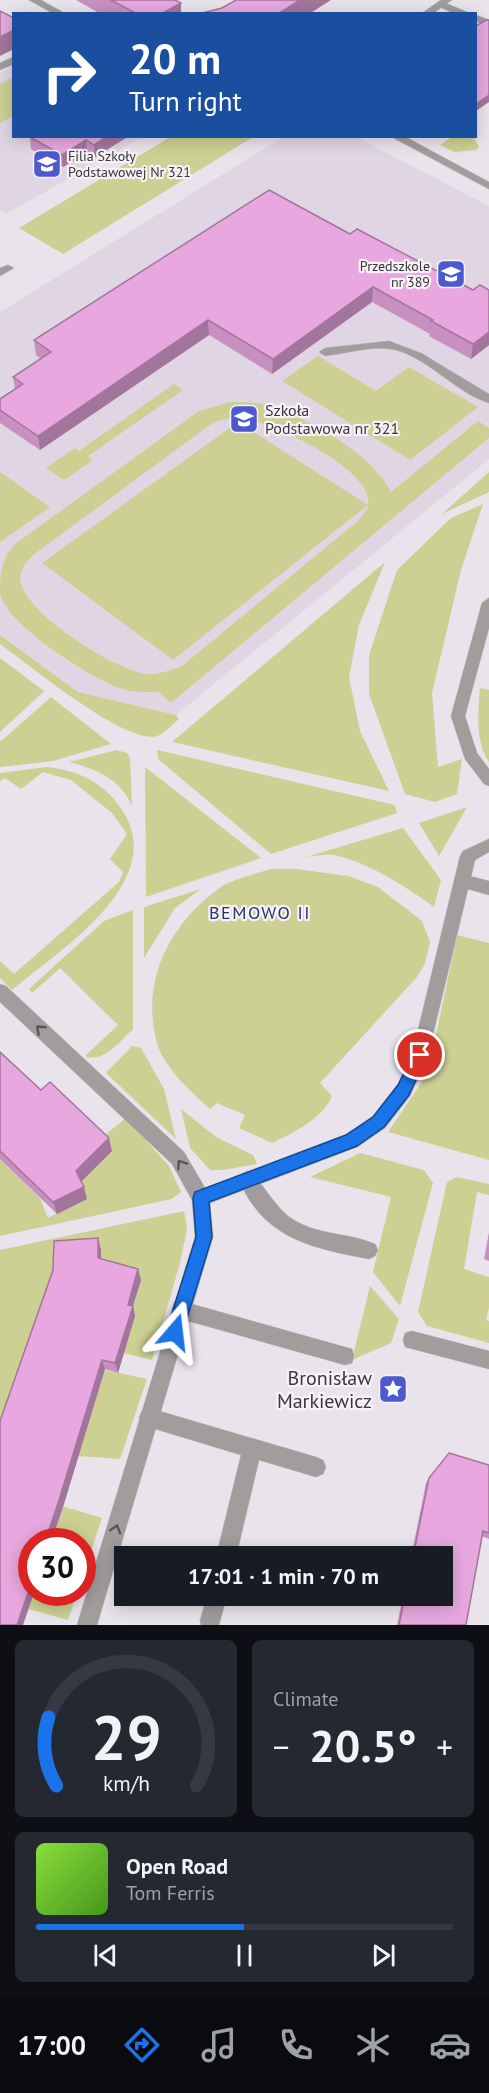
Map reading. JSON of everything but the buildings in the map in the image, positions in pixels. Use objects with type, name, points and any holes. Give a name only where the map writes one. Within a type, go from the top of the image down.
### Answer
[{"type":"street","points":[[34,0],[58,12]]},
{"type":"street","points":[[428,12],[444,2],[461,12]]},
{"type":"street","points":[[398,138],[489,186]]},
{"type":"street","points":[[324,352],[393,345],[415,355],[469,390],[489,399]]},
{"type":"street","points":[[489,603],[458,716],[470,755],[489,780]]},
{"type":"street","points":[[201,1198],[351,1141],[379,1122],[404,1090],[420,1055],[468,856],[489,845]]},
{"type":"street","points":[[462,881],[489,888]]},
{"type":"street","points":[[0,991],[178,1158],[201,1198],[204,1237],[87,1625]]},
{"type":"street","points":[[248,1180],[257,1197],[285,1226],[302,1236],[369,1250]]},
{"type":"street","points":[[182,1310],[345,1356]]},
{"type":"street","points":[[412,1340],[489,1359]]},
{"type":"street","points":[[149,1418],[316,1467]]},
{"type":"street","points":[[229,1546],[252,1448]]},
{"type":"street","points":[[210,1621],[214,1606]]},
{"type":"shaded area","name":"Filia Szkoły Podstawowej Nr 321","points":[[12,67],[12,138],[140,138],[6,214],[0,210],[0,73]]},
{"type":"shaded area","name":"Szkoła Podstawowa nr 321","points":[[281,138],[358,138],[489,206],[489,459],[176,715],[78,692],[0,635],[0,312]]},
{"type":"green space","points":[[12,78],[12,117],[0,123],[0,84]]},
{"type":"green space","points":[[169,138],[251,138],[63,254],[19,228]]},
{"type":"green space","points":[[450,138],[474,138],[479,147],[476,150],[454,152],[440,145]]},
{"type":"green space","points":[[318,356],[376,391],[409,367],[478,407],[410,460],[282,381]]},
{"type":"green space","points":[[174,384],[183,390],[88,456],[93,460],[64,480],[46,468],[75,448],[79,451]]},
{"type":"green space","points":[[230,402],[246,402],[262,404],[297,417],[335,437],[353,450],[382,478],[391,492],[478,421],[489,428],[489,438],[171,703],[158,692],[131,691],[108,683],[53,650],[18,621],[6,607],[0,594],[0,580],[4,561],[15,544],[199,411]],"holes":[[[235,417],[270,426],[293,436],[337,462],[355,476],[366,491],[367,509],[359,520],[182,666],[160,673],[146,674],[114,663],[74,639],[39,610],[27,596],[20,579],[25,564],[33,555],[214,422]]]},
{"type":"green space","points":[[238,422],[368,505],[173,660],[42,563]]},
{"type":"green space","points":[[0,472],[50,507],[0,542]]},
{"type":"green space","points":[[489,472],[489,492],[442,514]]},
{"type":"green space","points":[[483,504],[461,570],[432,693],[438,767],[462,759],[457,794],[435,802],[405,794],[369,694],[369,655],[397,570],[451,518]]},
{"type":"green space","points":[[385,562],[359,625],[349,677],[360,731],[389,791],[172,742]]},
{"type":"green space","points":[[0,635],[78,692],[176,715],[179,719],[157,736],[143,736],[124,729],[77,701],[0,644]]},
{"type":"green space","points":[[0,658],[44,691],[0,732]]},
{"type":"green space","points":[[480,688],[489,690],[489,762],[479,736]]},
{"type":"green space","points":[[51,697],[111,744],[53,761],[0,767],[0,742]]},
{"type":"green space","points":[[117,750],[127,753],[130,758],[132,806],[114,782],[89,768],[69,762]]},
{"type":"green space","points":[[157,750],[395,805],[397,813],[271,854],[158,759]]},
{"type":"green space","points":[[47,767],[69,771],[88,779],[113,798],[133,834],[132,860],[122,886],[104,910],[57,955],[12,990],[0,978],[0,961],[14,974],[119,882],[123,872],[110,859],[127,834],[112,813],[71,780],[43,772],[21,789],[5,778],[0,781],[0,773]]},
{"type":"green space","points":[[145,767],[261,858],[146,897]]},
{"type":"green space","points":[[467,807],[439,856],[419,823]]},
{"type":"green space","points":[[403,828],[441,880],[434,907],[374,869],[334,855],[306,857]]},
{"type":"green space","points":[[270,869],[297,869],[348,876],[378,887],[422,921],[430,942],[425,963],[417,977],[320,1083],[332,1096],[322,1112],[307,1124],[272,1143],[239,1128],[245,1115],[217,1103],[210,1109],[173,1072],[158,1046],[153,1023],[152,1001],[155,979],[162,958],[185,920],[200,904],[223,886]]},
{"type":"green space","points":[[201,889],[175,908],[144,958],[144,907]]},
{"type":"green space","points":[[133,910],[133,1029],[105,1054],[92,1058],[85,1056],[118,1025],[60,968],[32,993],[29,989],[104,921]]},
{"type":"green space","points":[[457,935],[489,943],[489,1160],[388,1132],[428,1073]]},
{"type":"green space","points":[[132,1046],[141,1048],[164,1089],[176,1139],[106,1073]]},
{"type":"green space","points":[[181,1109],[216,1137],[253,1155],[257,1164],[210,1170],[190,1148]]},
{"type":"green space","points":[[126,1118],[169,1166],[181,1192],[172,1199],[0,1236],[0,1159],[40,1198],[48,1218],[86,1198],[79,1182],[100,1139]]},
{"type":"green space","points":[[360,1153],[424,1170],[433,1183],[400,1306],[373,1272],[391,1197],[310,1177]]},
{"type":"green space","points":[[457,1177],[489,1184],[489,1195],[477,1192],[464,1269],[489,1277],[489,1308],[486,1320],[489,1321],[489,1343],[427,1326],[418,1312],[447,1182]]},
{"type":"green space","points":[[184,1211],[187,1229],[180,1263],[152,1360],[123,1353],[0,1443],[0,1250]]},
{"type":"green space","points":[[370,1286],[399,1319],[391,1343],[352,1360]]},
{"type":"green space","points":[[105,1370],[147,1379],[120,1459],[78,1456]]},
{"type":"green space","points":[[62,1506],[102,1518],[96,1536],[96,1528],[55,1528]]},
{"type":"green space","points":[[29,1606],[73,1606],[68,1620],[28,1609]]},
{"type":"place","name":"Filia Szkoły Podstawowej Nr 321","points":[[47,164]]},
{"type":"place","name":"Przedszkole nr 389","points":[[451,274]]},
{"type":"place","name":"Szkoła Podstawowa nr 321","points":[[244,419]]},
{"type":"place","name":"Bronisław Markiewicz","points":[[393,1389]]},
{"type":"district","name":"BEMOWO II","points":[[260,913]]},
{"type":"route","points":[[175,1332],[204,1237],[201,1198],[351,1141],[379,1122],[404,1090],[420,1055]]}]
